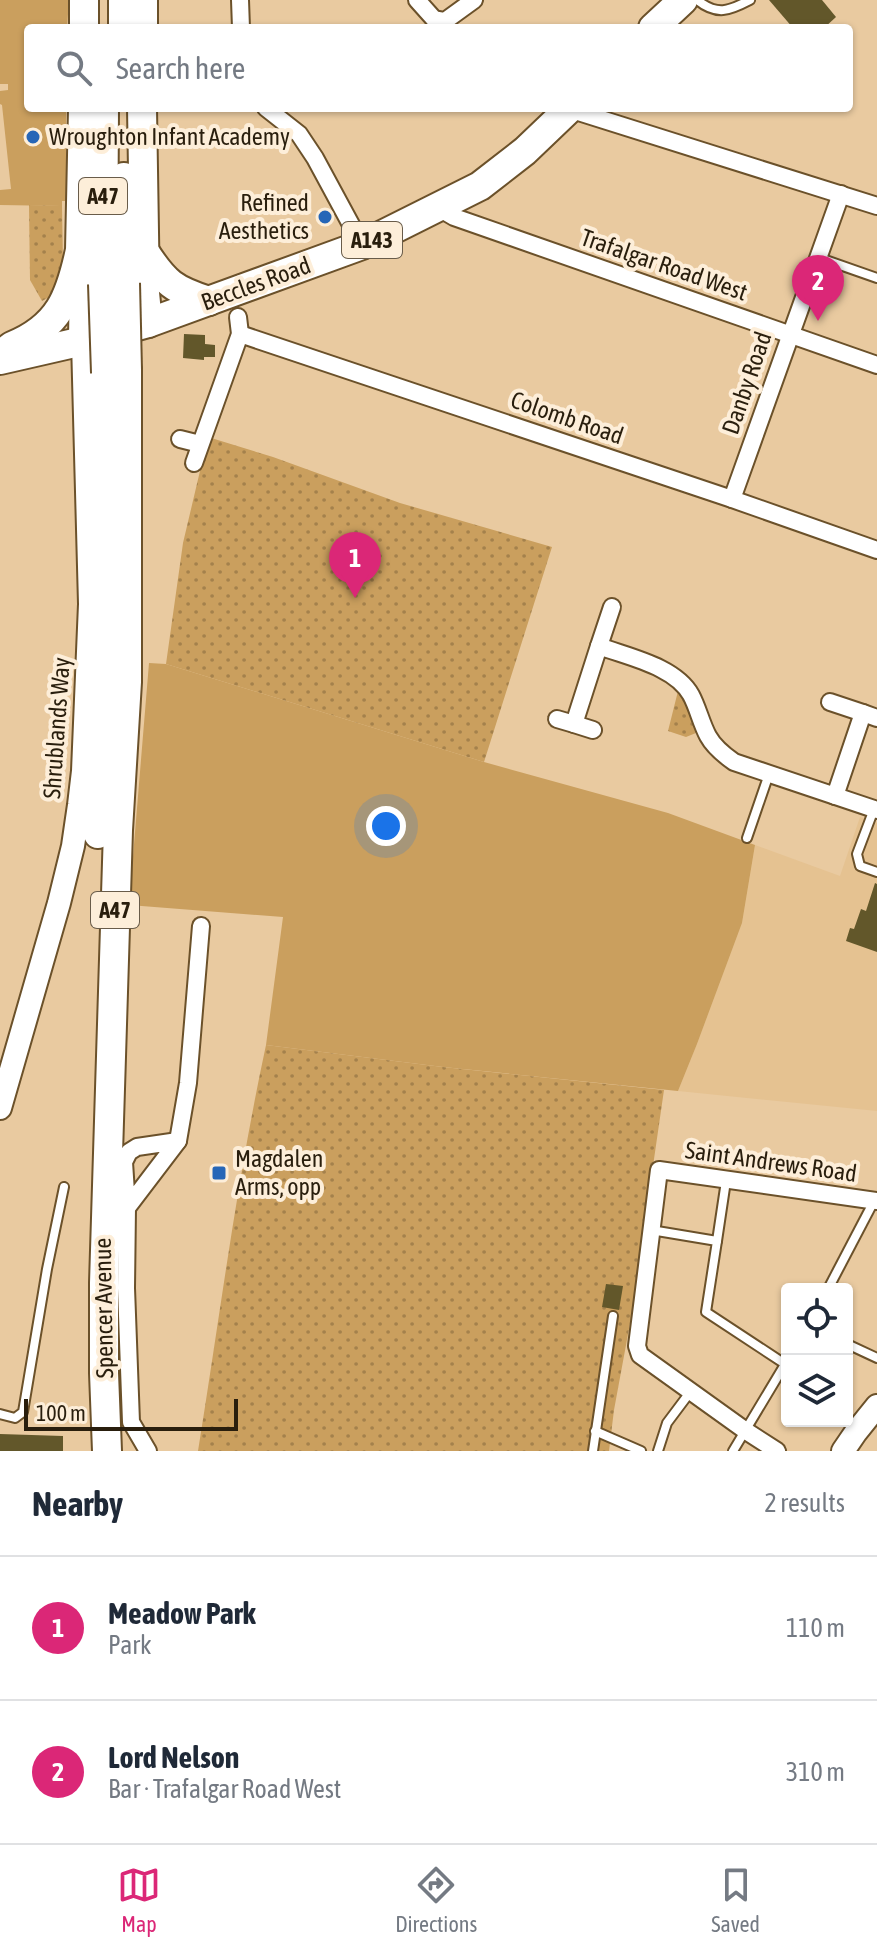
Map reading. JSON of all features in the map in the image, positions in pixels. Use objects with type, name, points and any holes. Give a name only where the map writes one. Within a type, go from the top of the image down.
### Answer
[{"type":"highway","points":[[84,0],[84,24]]},
{"type":"highway","points":[[104,0],[104,24]]},
{"type":"highway","points":[[123,0],[123,24]]},
{"type":"highway","points":[[143,0],[143,24]]},
{"type":"highway","points":[[657,24],[683,0]]},
{"type":"highway","name":"A47","points":[[0,359],[12,346],[38,333],[55,317],[65,301],[76,271],[80,250],[83,112]]},
{"type":"highway","name":"A47","points":[[104,112],[114,284],[127,682],[118,830],[104,1283],[107,1451]]},
{"type":"highway","name":"A47","points":[[114,284],[124,112]]},
{"type":"highway","name":"A47","points":[[142,112],[148,323]]},
{"type":"highway","name":"Beccles Road","points":[[0,359],[148,323],[362,245],[480,186],[525,151],[566,112]]},
{"type":"highway","name":"A47","points":[[80,250],[84,272],[83,341]]},
{"type":"highway","points":[[145,252],[171,285],[209,301]]},
{"type":"highway","name":"A47","points":[[89,1451],[85,1284],[107,555],[117,372]]},
{"type":"street","points":[[240,0],[241,24]]},
{"type":"street","points":[[417,0],[434,19],[445,21],[474,0]]},
{"type":"street","points":[[271,112],[299,134],[362,245]]},
{"type":"street","points":[[583,112],[877,206]]},
{"type":"street","name":"Danby Road","points":[[732,499],[841,194]]},
{"type":"street","name":"Trafalgar Road West","points":[[437,207],[454,217],[877,365]]},
{"type":"street","name":"Colomb Road","points":[[200,444],[239,326],[877,550]]},
{"type":"street","name":"Shrublands Way","points":[[0,1106],[59,903],[73,846],[83,771],[90,604],[83,341]]},
{"type":"street","points":[[180,439],[200,444],[194,463]]},
{"type":"street","points":[[574,724],[612,607]]},
{"type":"street","points":[[599,646],[665,669],[678,679],[691,693],[708,738],[734,762],[875,810]]},
{"type":"street","points":[[830,702],[870,716],[835,796]]},
{"type":"street","points":[[557,719],[593,730]]},
{"type":"street","name":"Spencer Avenue","points":[[127,1208],[178,1141],[188,1083],[201,926]]},
{"type":"street","name":"Spencer Avenue","points":[[148,1451],[131,1422],[124,1162],[129,1152],[137,1147],[178,1141]]},
{"type":"street","name":"Saint Andrews Road","points":[[651,1230],[659,1170],[876,1201]]},
{"type":"street","points":[[651,1230],[637,1346],[640,1355],[777,1451]]},
{"type":"street","points":[[843,1451],[877,1406]]},
{"type":"lane","points":[[697,0],[708,9],[717,10],[732,10],[750,0]]},
{"type":"lane","points":[[817,257],[877,278]]},
{"type":"lane","points":[[747,838],[770,774]]},
{"type":"lane","points":[[875,810],[857,854],[860,866],[877,872]]},
{"type":"lane","points":[[726,1181],[706,1312],[781,1359]]},
{"type":"lane","points":[[0,1414],[15,1418],[23,1412],[64,1187]]},
{"type":"lane","points":[[831,1283],[876,1201]]},
{"type":"lane","points":[[651,1230],[717,1241]]},
{"type":"lane","points":[[593,1451],[613,1316]]},
{"type":"lane","points":[[853,1347],[877,1358]]},
{"type":"lane","points":[[733,1451],[781,1371]]},
{"type":"lane","points":[[658,1451],[667,1423],[691,1391]]},
{"type":"lane","points":[[595,1431],[641,1451]]},
{"type":"shaded area","name":"Wroughton Infant Academy","points":[[0,0],[69,0],[67,24],[24,24],[24,112],[66,112],[69,201],[62,201],[62,206],[0,205],[0,190],[11,189],[0,104],[0,91],[8,90],[8,84],[0,84]]},
{"type":"shaded area","points":[[29,205],[62,206],[63,263],[59,292],[42,301],[30,280]]},
{"type":"shaded area","points":[[208,437],[400,503],[552,547],[484,762],[166,664],[183,543]]},
{"type":"shaded area","points":[[149,663],[166,664],[484,762],[668,813],[755,845],[742,923],[678,1091],[266,1045],[283,917],[129,905]]},
{"type":"shaded area","points":[[679,687],[701,731],[686,737],[668,731]]},
{"type":"shaded area","points":[[860,817],[877,823],[877,1111],[678,1091],[742,923],[755,845],[840,876]]},
{"type":"shaded area","points":[[266,1045],[664,1090],[609,1451],[198,1451],[238,1196]]},
{"type":"building","points":[[769,0],[822,0],[836,17],[828,24],[790,24]]},
{"type":"building","points":[[184,334],[205,335],[205,344],[215,345],[215,357],[204,357],[204,360],[183,358]]},
{"type":"building","points":[[875,883],[877,952],[846,941],[861,909],[866,911]]},
{"type":"building","points":[[606,1284],[623,1286],[619,1310],[602,1307]]},
{"type":"building","points":[[0,1434],[63,1436],[63,1451],[0,1451]]},
{"type":"place","name":"Wroughton Infant Academy","points":[[33,137]]},
{"type":"place","name":"Refined Aesthetics","points":[[325,217]]},
{"type":"place","name":"Lord Nelson","points":[[818,321]]},
{"type":"place","name":"Meadow Park","points":[[355,598]]},
{"type":"place","name":"Magdalen Arms, opp","points":[[219,1173]]}]
